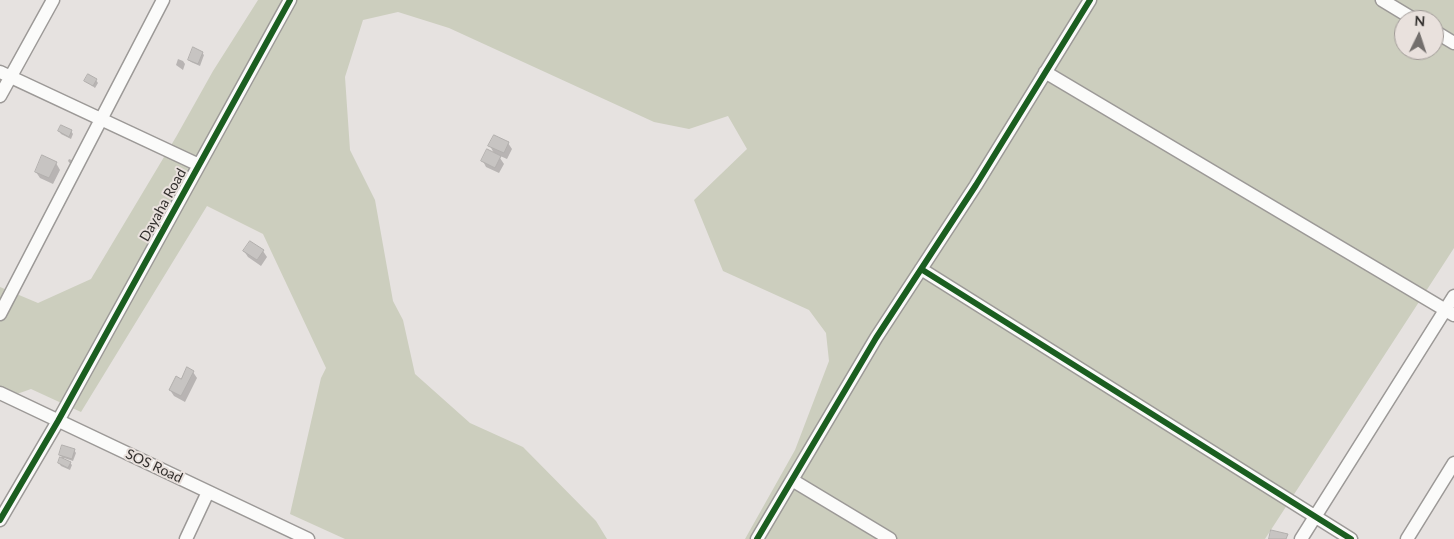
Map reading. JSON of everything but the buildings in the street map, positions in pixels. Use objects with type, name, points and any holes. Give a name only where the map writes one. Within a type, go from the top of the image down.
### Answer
[{"type":"street","points":[[0,96],[5,74],[53,0]]},
{"type":"street","points":[[0,314],[163,0]]},
{"type":"street","name":"Dayaha Road","points":[[0,520],[58,421],[290,0]]},
{"type":"street","points":[[757,539],[876,338],[976,185],[1090,0]]},
{"type":"street","points":[[1382,0],[1398,10]]},
{"type":"street","points":[[1045,72],[1450,313]]},
{"type":"street","points":[[5,74],[199,165]]},
{"type":"street","points":[[921,269],[1351,539]]},
{"type":"street","points":[[1302,539],[1450,313],[1454,296]]},
{"type":"street","name":"SOS Road","points":[[0,393],[208,492],[293,536],[308,539]]},
{"type":"street","points":[[1407,539],[1454,463]]},
{"type":"street","points":[[792,480],[890,539]]},
{"type":"street","points":[[186,539],[208,492]]},
{"type":"green space","points":[[258,0],[1454,0],[1454,248],[1265,539],[745,539],[795,450],[829,361],[826,333],[809,310],[723,271],[694,200],[747,149],[728,116],[689,129],[654,122],[449,28],[398,12],[363,20],[345,77],[350,150],[375,200],[393,301],[403,320],[415,374],[470,423],[523,447],[596,521],[607,539],[345,539],[290,514],[321,378],[326,368],[263,234],[207,206],[81,412],[31,389],[0,400],[0,287],[38,303],[91,279],[213,71]]},
{"type":"cycle path","points":[[0,520],[58,421],[290,0]]},
{"type":"cycle path","points":[[757,539],[876,338],[976,185],[1090,0]]},
{"type":"cycle path","points":[[921,269],[1351,539]]}]
